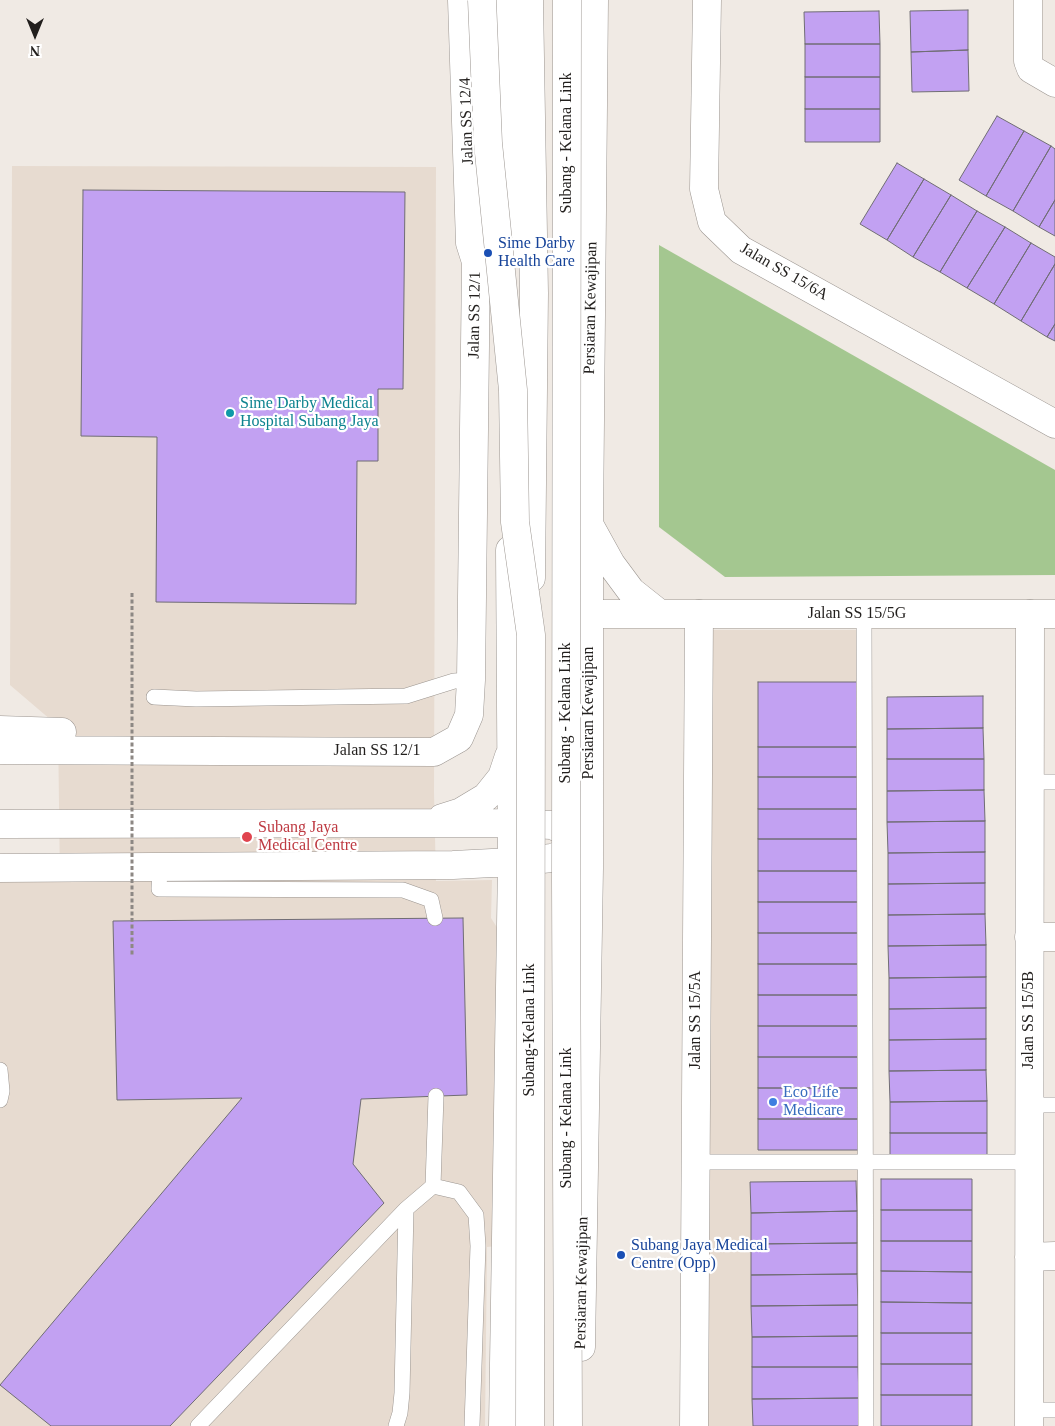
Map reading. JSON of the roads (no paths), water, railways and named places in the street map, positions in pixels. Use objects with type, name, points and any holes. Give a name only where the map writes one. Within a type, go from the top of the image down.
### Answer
[{"type":"main road","name":"Jalan SS 12/4","points":[[462,0],[470,243]]},
{"type":"main road","points":[[482,0],[488,143],[513,390],[515,522],[530,635]]},
{"type":"main road","points":[[503,1426],[512,862],[508,0]]},
{"type":"main road","points":[[529,0],[534,294],[530,635]]},
{"type":"main road","name":"Subang - Kelana Link","points":[[567,0],[566,889],[568,1426]]},
{"type":"main road","name":"Persiaran Kewajipan","points":[[579,1426],[589,868],[589,525],[594,0]]},
{"type":"main road","name":"Jalan SS 15/6A","points":[[707,0],[704,189],[712,222],[741,250],[1055,424]]},
{"type":"main road","points":[[1028,0],[1028,61],[1031,70],[1055,83]]},
{"type":"main road","name":"Jalan SS 12/1","points":[[0,750],[434,752],[460,738],[469,715],[462,681],[476,262],[470,243]]},
{"type":"main road","points":[[0,868],[453,865],[552,858],[571,851],[576,824],[576,503],[590,439]]},
{"type":"main road","points":[[589,525],[612,564],[631,591],[660,614]]},
{"type":"main road","name":"Jalan SS 15/5G","points":[[589,614],[1042,614]]},
{"type":"main road","name":"Jalan SS 15/5A","points":[[694,1426],[699,614]]},
{"type":"main road","name":"Jalan SS 15/5B","points":[[1038,1416],[1042,1256],[1029,1162],[1042,1105],[1042,614]]},
{"type":"main road","name":"Subang-Kelana Link","points":[[530,635],[530,1426]]},
{"type":"main road","name":"Jalan SS 12/1","points":[[0,730],[156,736],[424,735],[439,730],[450,716],[454,696],[462,681]]},
{"type":"main road","points":[[424,823],[461,812],[486,797],[502,777],[511,751]]},
{"type":"main road","points":[[0,824],[512,823],[551,825],[569,832],[585,854],[589,868]]},
{"type":"lane","points":[[864,614],[866,1426]]},
{"type":"lane","points":[[154,697],[196,699],[406,696],[462,681]]},
{"type":"lane","points":[[160,867],[159,889],[403,890],[431,900],[435,918]]},
{"type":"lane","points":[[0,1070],[2,1090],[0,1100]]},
{"type":"lane","points":[[198,1426],[406,1210],[433,1186],[436,1096]]},
{"type":"lane","points":[[696,1162],[1029,1162]]},
{"type":"lane","points":[[433,1186],[460,1192],[476,1215],[478,1246],[472,1426]]},
{"type":"lane","points":[[396,1426],[400,1413],[402,1393],[406,1210]]},
{"type":"place","name":"Sime Darby Health Care","points":[[488,253]]},
{"type":"place","name":"Sime Darby Medical Hospital Subang Jaya","points":[[230,413]]},
{"type":"place","name":"Subang Jaya Medical Centre","points":[[247,837]]},
{"type":"place","name":"Eco Life Medicare","points":[[773,1102]]},
{"type":"place","name":"Subang Jaya Medical Centre (Opp)","points":[[621,1255]]}]
